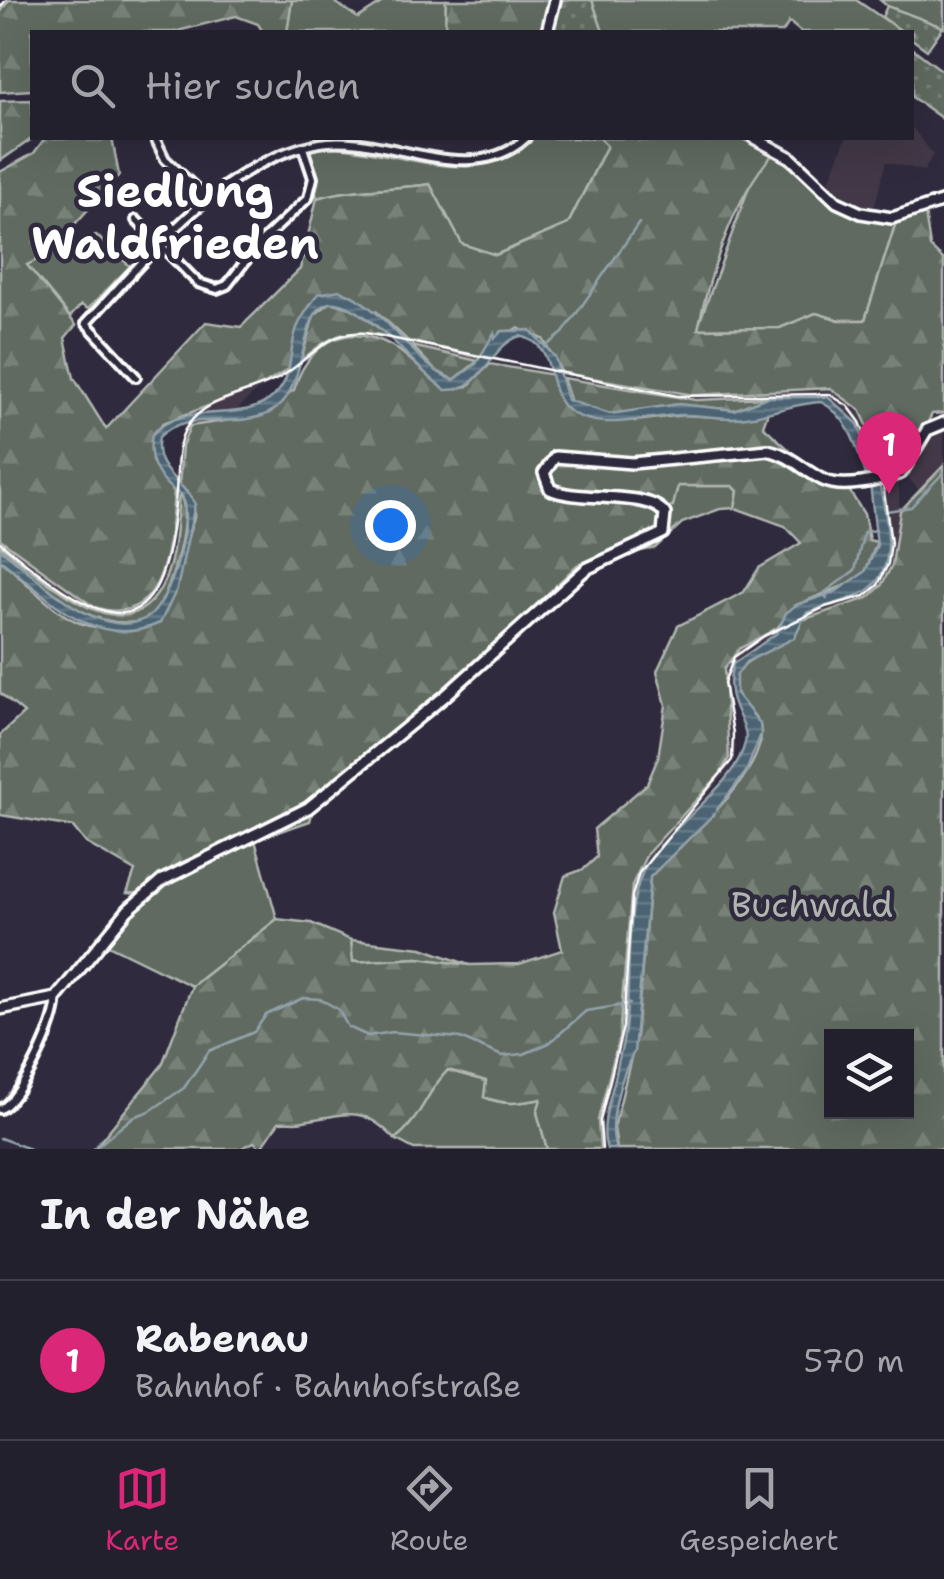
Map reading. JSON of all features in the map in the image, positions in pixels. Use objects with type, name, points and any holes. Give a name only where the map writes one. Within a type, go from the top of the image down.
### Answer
[{"type":"street","points":[[548,30],[555,0]]},
{"type":"street","points":[[156,140],[165,159],[208,200]]},
{"type":"street","points":[[136,377],[86,323],[208,200],[240,175],[304,148],[332,142],[466,159],[502,154],[523,140]]},
{"type":"street","points":[[758,140],[791,158],[837,202],[861,213],[892,218],[944,201]]},
{"type":"street","points":[[136,220],[208,290],[227,285],[258,245],[308,198],[314,178],[304,148]]},
{"type":"street","points":[[0,1009],[56,998],[146,894],[184,867],[308,808],[445,696],[586,568],[664,533],[666,514],[653,503],[572,496],[550,489],[544,473],[555,457],[632,463],[768,450],[790,457],[827,482],[843,484],[901,472],[927,430],[944,422]]},
{"type":"street","points":[[0,1109],[12,1102],[39,1052],[57,1014],[56,998]]},
{"type":"shaded area","points":[[914,130],[933,154],[924,171],[886,162],[873,213],[843,202],[826,189],[845,140],[914,140]]},
{"type":"shaded area","points":[[354,330],[679,394],[820,387],[841,392],[860,410],[890,478],[898,478],[900,511],[888,575],[868,598],[808,617],[806,613],[870,589],[885,566],[888,541],[886,506],[858,425],[852,416],[807,395],[678,398],[354,335],[330,341],[284,377],[254,393],[180,466],[167,574],[141,610],[120,617],[92,612],[0,545],[0,539],[94,607],[158,583],[166,559],[177,446],[185,423],[205,406],[283,374],[327,337]]},
{"type":"shaded area","points":[[944,425],[944,465],[921,493],[908,477],[927,433]]},
{"type":"shaded area","points":[[775,629],[777,633],[750,648],[729,671],[728,694],[736,748],[730,769],[652,856],[637,886],[624,1037],[602,1121],[604,1149],[600,1149],[598,1120],[619,1038],[632,885],[647,854],[703,794],[731,742],[722,683],[730,657]]},
{"type":"green space","points":[[9,0],[292,0],[287,30],[262,30],[258,24],[236,16],[182,30],[30,30],[30,90],[0,92],[0,13]]},
{"type":"green space","points":[[292,0],[332,0],[358,18],[386,0],[446,0],[445,30],[287,30]]},
{"type":"green space","points":[[446,0],[552,0],[543,30],[445,30]]},
{"type":"green space","points":[[557,0],[592,0],[602,30],[550,30]]},
{"type":"green space","points":[[592,0],[856,0],[900,30],[799,30],[789,22],[784,30],[602,30]]},
{"type":"green space","points":[[880,0],[944,0],[944,28],[887,6]]},
{"type":"green space","points":[[887,6],[943,27],[927,50],[914,40],[914,30],[900,30],[882,17]]},
{"type":"green space","points":[[914,50],[944,72],[944,120],[914,98]]},
{"type":"green space","points":[[30,100],[30,140],[0,161],[0,101]]},
{"type":"green space","points":[[44,140],[112,140],[119,175],[47,255],[27,265],[76,325],[65,338],[74,378],[106,429],[206,322],[241,327],[300,269],[317,198],[430,184],[462,244],[496,255],[568,224],[607,146],[601,140],[744,140],[773,154],[747,191],[725,236],[698,329],[780,328],[816,313],[839,320],[865,320],[896,222],[925,212],[930,247],[944,260],[944,413],[932,414],[907,463],[889,472],[860,410],[830,388],[694,395],[562,373],[543,339],[518,328],[494,339],[494,334],[481,358],[408,341],[376,311],[318,294],[298,326],[289,369],[263,385],[163,423],[152,435],[152,461],[174,492],[160,576],[150,594],[137,606],[118,611],[94,607],[0,539],[0,172],[34,153]]},
{"type":"green space","points":[[530,140],[601,140],[607,145],[568,224],[495,255],[462,244],[430,184],[317,198],[309,157],[313,147],[339,147],[456,166],[484,165],[510,156]]},
{"type":"green space","points":[[773,154],[842,208],[875,220],[896,222],[865,320],[839,320],[816,313],[780,328],[697,329],[753,176]]},
{"type":"green space","points":[[96,235],[130,266],[88,309],[81,305],[70,317],[26,264]]},
{"type":"green space","points":[[331,302],[354,309],[390,337],[342,335],[322,344],[301,361],[314,315]]},
{"type":"green space","points":[[354,335],[394,347],[446,390],[468,386],[490,364],[554,375],[567,409],[635,421],[683,415],[736,418],[768,412],[763,426],[830,487],[847,487],[864,514],[869,540],[877,542],[865,572],[856,581],[796,605],[777,628],[739,649],[724,669],[729,758],[720,774],[647,854],[632,885],[619,1038],[598,1120],[600,1149],[547,1149],[537,1112],[541,1099],[513,1103],[492,1100],[484,1097],[486,1081],[448,1070],[395,1139],[372,1120],[352,1114],[279,1122],[261,1148],[254,1142],[240,1149],[94,1149],[162,1065],[192,986],[277,919],[311,923],[351,940],[353,962],[418,958],[469,965],[519,964],[562,950],[554,912],[565,876],[584,869],[597,857],[594,829],[647,784],[658,758],[666,705],[657,671],[678,626],[744,592],[759,568],[801,543],[785,526],[735,508],[738,491],[733,486],[678,486],[673,506],[659,510],[662,519],[656,531],[577,565],[485,655],[294,813],[180,863],[141,894],[127,893],[135,871],[86,843],[73,827],[0,815],[0,735],[24,713],[0,693],[0,560],[57,610],[83,624],[104,627],[160,623],[194,518],[192,499],[179,486],[182,446],[190,426],[252,417],[294,390],[302,369],[315,352],[332,340]]},
{"type":"green space","points":[[412,346],[478,361],[454,380],[435,370]]},
{"type":"green space","points":[[563,378],[696,400],[767,397],[734,410],[696,406],[610,414],[571,403]]},
{"type":"green space","name":"Buchwald","points":[[944,465],[944,1149],[617,1149],[614,1128],[636,1037],[650,877],[717,810],[758,751],[760,725],[737,694],[735,678],[747,663],[786,639],[802,620],[868,598],[881,586],[892,565],[900,511]]},
{"type":"green space","points":[[678,486],[733,486],[738,491],[735,508],[720,509],[682,523],[655,548],[617,556],[579,579],[466,684],[313,810],[310,821],[255,840],[277,919],[192,986],[96,939],[126,902],[179,863],[294,812],[485,655],[577,565],[656,531],[659,510]]},
{"type":"green space","points":[[179,494],[184,518],[173,574],[159,606],[139,621],[115,622],[83,612],[0,549],[0,545],[85,606],[108,614],[130,614],[150,603],[165,579]]},
{"type":"green space","points":[[351,940],[422,948],[469,965],[418,958],[352,962]]},
{"type":"green space","points":[[447,1070],[487,1081],[484,1097],[493,1100],[514,1103],[542,1099],[537,1112],[547,1149],[414,1149],[395,1139],[411,1123]]},
{"type":"water","points":[[340,290],[374,311],[426,363],[454,380],[476,364],[494,333],[495,338],[502,331],[530,330],[555,357],[567,400],[610,414],[679,404],[734,410],[767,397],[828,397],[858,424],[876,474],[866,475],[845,424],[821,402],[744,417],[683,415],[624,422],[594,421],[568,410],[560,401],[546,358],[533,341],[520,336],[509,341],[469,383],[446,390],[379,328],[349,307],[329,303],[317,312],[286,399],[269,413],[241,420],[183,423],[159,437],[164,467],[195,504],[177,589],[160,623],[114,631],[93,626],[54,604],[0,560],[0,549],[91,616],[112,623],[132,623],[151,615],[174,575],[185,524],[182,495],[167,485],[153,462],[152,435],[180,417],[246,410],[275,395],[285,380],[294,337],[304,315],[318,294]]},
{"type":"water","points":[[879,482],[888,544],[882,574],[859,595],[806,613],[794,638],[746,662],[736,676],[736,693],[760,724],[761,734],[746,772],[712,816],[650,877],[634,1052],[617,1099],[613,1126],[616,1149],[607,1149],[605,1121],[627,1016],[631,923],[640,880],[659,848],[716,790],[739,759],[746,735],[733,701],[733,664],[777,633],[786,613],[796,605],[835,592],[865,572],[877,545],[870,483]]},
{"type":"waterway","points":[[545,347],[563,333],[639,223]]},
{"type":"waterway","points":[[887,511],[911,507],[944,472]]},
{"type":"waterway","points":[[827,599],[824,593],[855,570],[864,532],[876,530]]},
{"type":"waterway","points":[[94,1149],[133,1117],[150,1111],[184,1088],[209,1051],[254,1032],[266,1015],[303,998],[320,999],[338,1009],[348,1027],[368,1036],[393,1032],[460,1038],[502,1056],[524,1054],[549,1043],[586,1011],[630,1004]]},
{"type":"waterway","points":[[0,1138],[30,1149]]},
{"type":"railway","points":[[0,8],[6,0]]},
{"type":"railway","points":[[0,542],[69,594],[98,609],[122,613],[142,605],[158,584],[169,546],[179,449],[188,425],[207,407],[281,377],[329,341],[352,333],[678,396],[829,394],[848,406],[860,422],[882,477],[891,543],[888,564],[878,585],[865,596],[825,607],[764,636],[734,657],[724,683],[733,733],[732,760],[639,873],[632,896],[623,1027],[600,1121],[602,1149]]},
{"type":"place","name":"Rabenau","points":[[889,494]]},
{"type":"district","name":"Siedlung Waldfrieden","points":[[175,217]]}]
